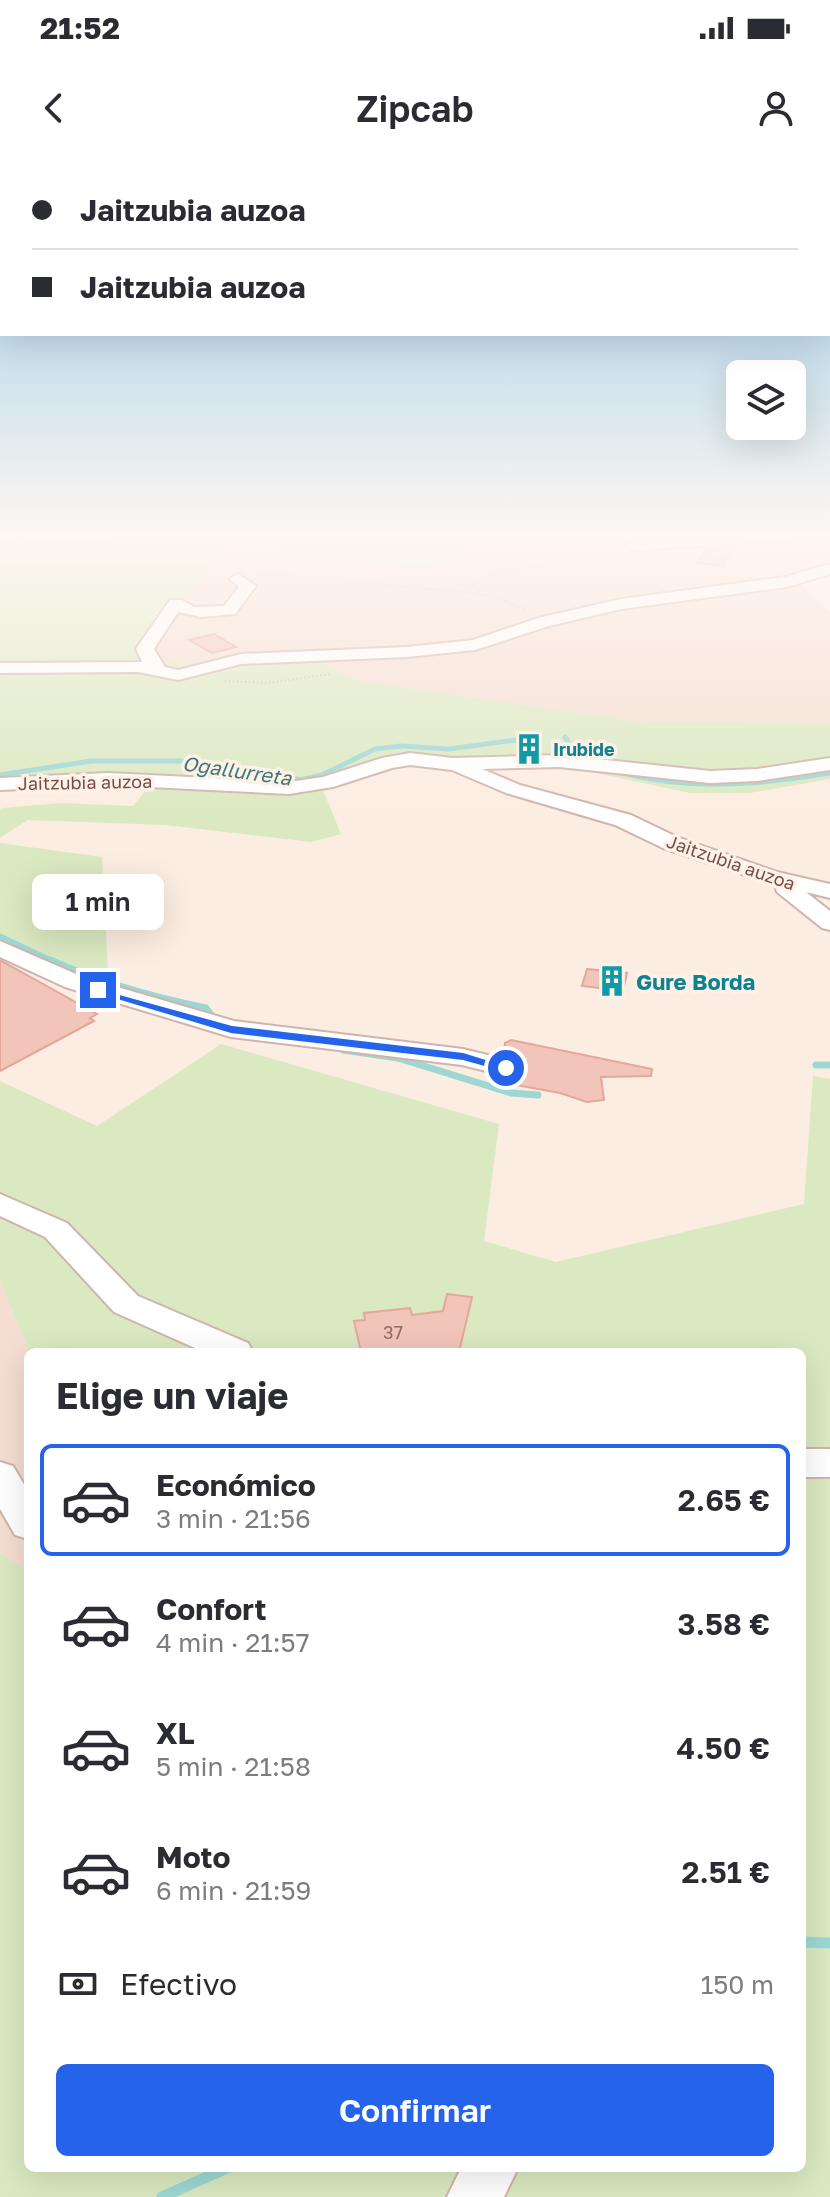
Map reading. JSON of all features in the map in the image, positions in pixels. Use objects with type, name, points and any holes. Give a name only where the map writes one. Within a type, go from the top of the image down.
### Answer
[{"type":"street","points":[[158,630],[145,649],[152,665],[170,675]]},
{"type":"street","points":[[0,668],[138,667],[170,675],[241,659],[407,652],[475,645],[520,630]]},
{"type":"street","name":"Jaitzubia auzoa","points":[[0,784],[108,779],[289,788],[326,783],[389,762],[410,759],[453,764],[545,761],[710,777],[757,775],[830,764]]},
{"type":"street","name":"Jaitzubia auzoa","points":[[453,764],[513,789],[623,820],[671,843],[770,877],[830,891]]},
{"type":"street","points":[[770,877],[799,895],[830,923]]},
{"type":"street","points":[[0,948],[74,982],[231,1029],[463,1057],[506,1068]]},
{"type":"street","points":[[0,1204],[56,1230],[126,1304],[227,1348]]},
{"type":"street","points":[[806,1463],[830,1463]]},
{"type":"street","points":[[0,1476],[24,1517]]},
{"type":"street","points":[[474,2197],[489,2172]]},
{"type":"path","points":[[170,675],[267,683],[331,674]]},
{"type":"shaded area","points":[[153,630],[830,630],[830,723],[633,721],[356,680],[317,660],[214,666],[131,655]]},
{"type":"shaded area","points":[[0,1280],[27,1348],[24,1348],[24,1569],[0,1552]]},
{"type":"green space","points":[[0,630],[154,630],[132,655],[214,666],[317,660],[356,680],[633,721],[830,723],[830,779],[750,793],[690,793],[559,765],[390,764],[320,783],[341,834],[311,842],[165,825],[28,820],[0,838],[0,809],[60,803],[133,806],[153,781],[66,778],[0,791]]},
{"type":"green space","points":[[0,843],[102,857],[109,989],[0,942]]},
{"type":"green space","points":[[221,1044],[499,1124],[484,1241],[556,1262],[804,1204],[813,1076],[830,1079],[830,2197],[0,2197],[0,1552],[24,1569],[24,2172],[806,2172],[806,1348],[27,1348],[0,1280],[0,1081],[97,1126]]},
{"type":"building","points":[[214,634],[236,647],[212,653],[189,640]]},
{"type":"building","points":[[0,960],[97,1014],[90,1018],[94,1021],[0,1071]]},
{"type":"building","name":"Gure Borda","points":[[587,969],[627,973],[623,991],[582,986]]},
{"type":"building","points":[[511,1040],[652,1069],[651,1076],[601,1077],[604,1100],[587,1102],[560,1093],[500,1082],[500,1078],[517,1077],[522,1070],[518,1060],[503,1056],[505,1043]]},
{"type":"building","points":[[447,1294],[472,1297],[460,1348],[360,1348],[354,1321],[365,1320],[364,1313],[410,1308],[412,1315],[443,1311]]},
{"type":"waterway","name":"Ogallurreta","points":[[565,737],[573,749],[594,761]]},
{"type":"waterway","name":"Ogallurreta","points":[[0,775],[91,761],[181,761],[254,769],[301,780],[322,775],[375,749],[401,746],[449,749],[516,740]]},
{"type":"waterway","name":"Ogallurreta","points":[[619,772],[698,784],[776,781],[830,773]]},
{"type":"waterway","name":"Ogallurreta","points":[[0,936],[55,962]]},
{"type":"waterway","name":"Ogallurreta","points":[[50,960],[88,976],[206,1008],[215,1020]]},
{"type":"waterway","name":"Ogallurreta","points":[[343,1050],[398,1058],[511,1093],[538,1095]]},
{"type":"waterway","name":"Ogallurreta","points":[[816,1065],[830,1065]]},
{"type":"waterway","points":[[806,1942],[830,1943]]},
{"type":"waterway","points":[[162,2197],[218,2172]]},
{"type":"place","name":"Irubide","points":[[529,749]]},
{"type":"place","name":"Gure Borda","points":[[612,981]]},
{"type":"route","points":[[98,990],[231,1029],[463,1057],[506,1068]]}]
